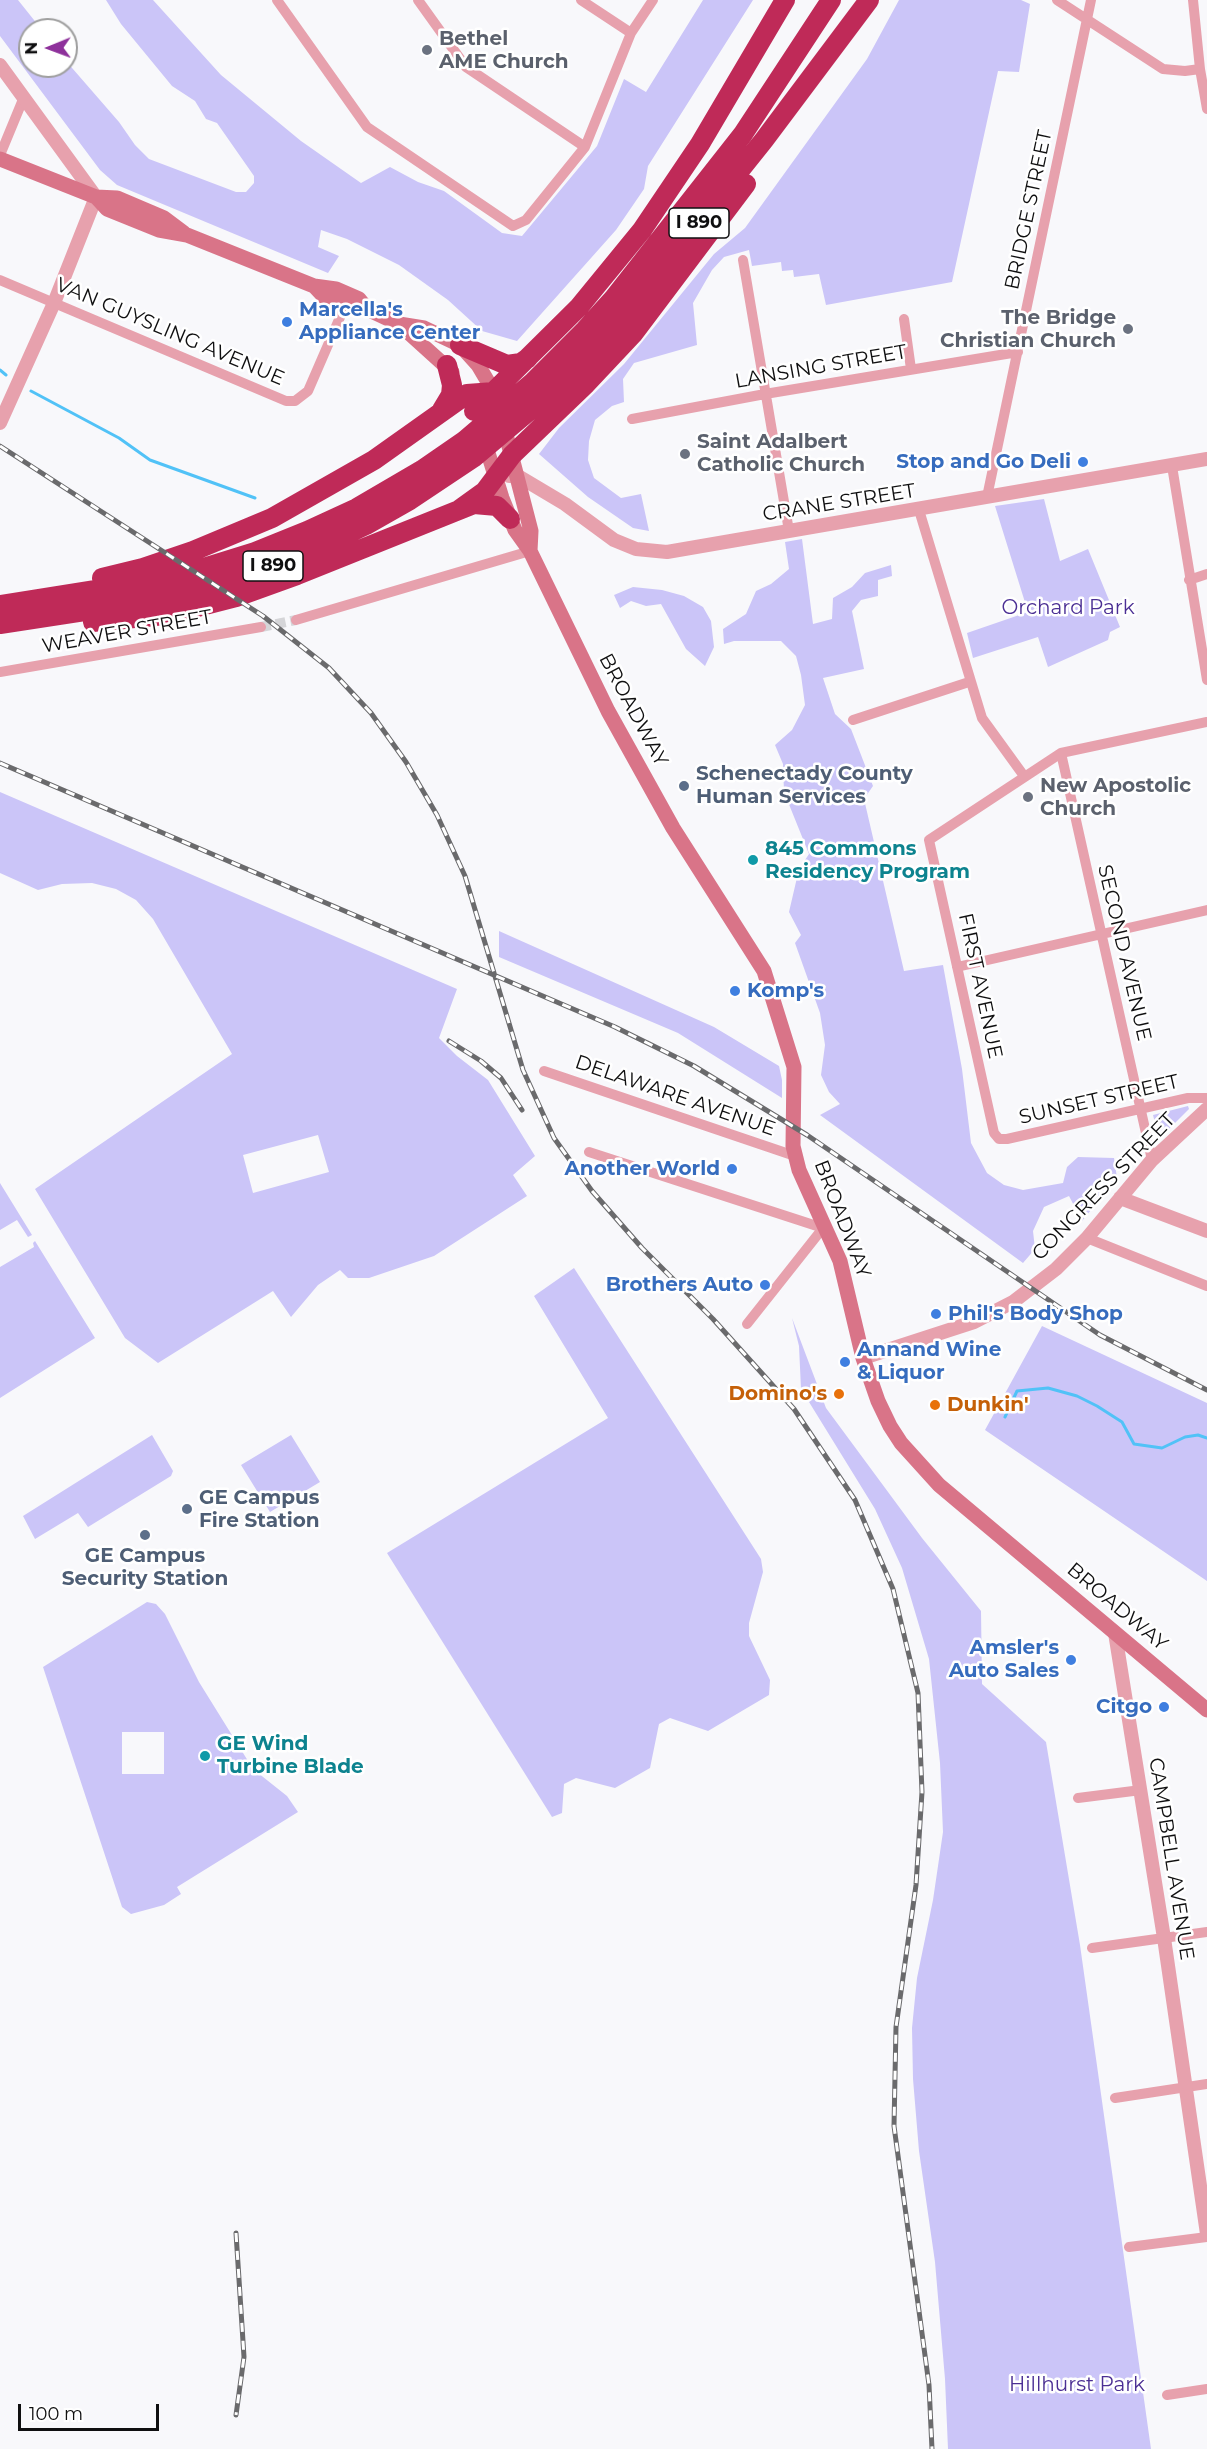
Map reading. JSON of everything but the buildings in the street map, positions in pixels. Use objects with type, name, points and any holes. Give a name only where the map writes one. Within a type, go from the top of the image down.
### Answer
[{"type":"highway","points":[[0,603],[143,568],[219,542],[296,506],[374,460],[440,413],[470,403],[501,398],[541,346],[599,284],[663,202],[785,0]]},
{"type":"highway","points":[[742,134],[818,0]]},
{"type":"highway","name":"I 890","points":[[0,603],[96,591],[171,577],[225,562],[333,520],[400,484],[464,441],[501,398],[592,322],[647,257],[742,134],[831,0]]},
{"type":"highway","points":[[460,508],[485,491],[512,455],[610,360],[654,308],[770,150],[868,2]]},
{"type":"highway","name":"I 890","points":[[0,626],[150,601],[231,580],[287,561],[349,533],[410,500],[473,458],[514,425],[569,373],[628,310],[765,140],[868,2]]},
{"type":"highway","points":[[460,345],[507,365],[521,363],[541,346]]},
{"type":"highway","points":[[440,413],[451,395],[452,385],[447,365]]},
{"type":"highway","points":[[0,626],[134,620],[180,612],[252,591],[474,504],[497,506],[510,519]]},
{"type":"main road","name":"BROADWAY","points":[[0,157],[96,197],[117,198],[164,218],[187,235],[314,286],[336,289],[359,299],[366,309]]},
{"type":"main road","name":"BROADWAY","points":[[314,286],[328,301],[344,308],[366,309],[399,324],[424,328],[460,345],[478,365],[501,398],[512,455],[531,531],[530,551]]},
{"type":"main road","name":"BROADWAY","points":[[399,324],[447,365],[470,403],[510,519],[530,551],[575,646],[673,828],[762,965],[794,1067],[795,1156],[823,1228],[840,1261],[863,1358],[878,1401],[890,1426],[939,1485],[1207,1710]]},
{"type":"street","points":[[277,0],[367,127],[509,224],[518,225],[526,220],[585,147],[631,33],[653,0]]},
{"type":"street","points":[[418,0],[466,67],[585,147]]},
{"type":"street","points":[[581,0],[631,33]]},
{"type":"street","points":[[1057,0],[1163,69],[1185,71],[1204,66]]},
{"type":"street","name":"BRIDGE STREET","points":[[987,497],[1091,0]]},
{"type":"street","points":[[1193,0],[1204,66],[1207,109]]},
{"type":"street","points":[[0,65],[96,197],[54,303],[0,423]]},
{"type":"street","points":[[0,157],[24,97]]},
{"type":"street","points":[[743,260],[789,531]]},
{"type":"street","name":"VAN GUYSLING AVENUE","points":[[0,280],[286,401],[295,401],[308,391],[344,308]]},
{"type":"street","points":[[904,319],[911,369]]},
{"type":"street","name":"LANSING STREET","points":[[632,419],[765,394],[1018,352]]},
{"type":"street","name":"CRANE STREET","points":[[518,476],[565,504],[614,540],[636,549],[667,552],[1207,459]]},
{"type":"street","points":[[1172,466],[1207,680]]},
{"type":"street","points":[[495,476],[518,476]]},
{"type":"street","points":[[918,510],[969,682],[982,718],[1024,776],[1061,753],[1207,722]]},
{"type":"street","points":[[296,620],[530,551]]},
{"type":"street","points":[[1189,580],[1207,574]]},
{"type":"street","name":"WEAVER STREET","points":[[0,672],[261,627]]},
{"type":"street","points":[[853,720],[969,682]]},
{"type":"street","name":"SECOND AVENUE","points":[[1061,753],[1152,1160]]},
{"type":"street","name":"FIRST AVENUE","points":[[999,1139],[993,1133],[929,840],[1024,776]]},
{"type":"street","points":[[957,967],[1207,910]]},
{"type":"street","name":"DELAWARE AVENUE","points":[[544,1071],[795,1156]]},
{"type":"street","name":"SUNSET STREET","points":[[999,1139],[1188,1098],[1207,1098]]},
{"type":"street","name":"CONGRESS STREET","points":[[863,1358],[996,1313],[1056,1269],[1087,1238],[1152,1160],[1207,1109]]},
{"type":"street","points":[[589,1152],[823,1228],[747,1324]]},
{"type":"street","points":[[1120,1198],[1207,1231]]},
{"type":"street","points":[[1087,1238],[1207,1286]]},
{"type":"street","name":"CAMPBELL AVENUE","points":[[1115,1633],[1164,1938],[1207,2235]]},
{"type":"street","points":[[1078,1798],[1141,1790]]},
{"type":"street","points":[[1092,1948],[1207,1932]]},
{"type":"street","points":[[1115,2098],[1207,2084]]},
{"type":"street","points":[[1129,2247],[1207,2235]]},
{"type":"street","points":[[1167,2395],[1207,2390]]},
{"type":"green space","points":[[0,0],[18,0],[32,18],[18,18],[18,60],[0,36]]},
{"type":"green space","points":[[106,0],[153,0],[221,75],[301,141],[361,183],[390,167],[418,182],[444,191],[502,233],[522,236],[597,146],[624,79],[646,92],[703,0],[753,0],[648,166],[644,189],[616,230],[517,341],[482,331],[448,300],[399,265],[347,239],[321,230],[318,247],[339,256],[328,273],[117,185],[100,170],[31,78],[78,78],[78,75],[149,159],[236,192],[246,192],[254,183],[254,176],[217,123],[206,119],[195,101],[172,86],[121,24]]},
{"type":"green space","points":[[899,0],[1021,0],[1030,4],[1019,72],[998,71],[952,282],[826,305],[819,274],[794,277],[793,270],[782,271],[781,262],[752,266],[749,250],[724,257],[712,270],[693,303],[697,345],[634,363],[623,379],[624,402],[612,406],[595,420],[589,441],[588,460],[594,478],[621,498],[641,494],[649,531],[633,528],[588,497],[539,454],[559,428],[624,364],[714,254],[745,228],[867,59]]},
{"type":"green space","name":"Orchard Park","points":[[1044,499],[1060,561],[1088,549],[1120,627],[1110,632],[1108,640],[1048,667],[1038,637],[973,658],[967,633],[1028,612],[995,506]]},
{"type":"green space","points":[[802,539],[813,624],[832,619],[833,598],[852,587],[865,573],[891,565],[892,576],[878,580],[878,596],[861,600],[852,611],[864,669],[823,678],[835,714],[851,729],[873,786],[864,799],[904,971],[943,965],[962,1069],[971,1143],[987,1173],[1004,1185],[1023,1190],[1063,1183],[1067,1167],[1078,1157],[1114,1158],[1117,1178],[1082,1221],[1069,1196],[1044,1207],[1033,1231],[1035,1249],[1023,1263],[820,1115],[840,1104],[829,1092],[821,1075],[825,1045],[820,1013],[795,943],[801,935],[789,912],[799,869],[809,854],[784,792],[783,764],[775,745],[792,730],[805,705],[801,675],[796,656],[781,641],[734,641],[724,644],[723,629],[746,614],[756,591],[771,584],[789,569],[785,542]]},
{"type":"green space","points":[[633,587],[662,590],[684,596],[703,607],[711,621],[714,647],[705,666],[686,649],[661,604],[646,606],[631,601],[620,608],[614,595]]},
{"type":"green space","points":[[0,792],[457,989],[439,1038],[457,1056],[488,1080],[535,1156],[513,1175],[527,1196],[434,1256],[369,1278],[348,1278],[340,1270],[318,1285],[291,1317],[273,1291],[158,1363],[125,1338],[35,1189],[232,1054],[153,919],[136,900],[116,889],[92,883],[62,884],[38,890],[0,873]],"holes":[[[318,1135],[329,1172],[253,1193],[243,1155]]]},
{"type":"green space","points":[[499,931],[714,1027],[779,1066],[782,1098],[678,1033],[499,957]]},
{"type":"green space","points":[[1188,1106],[1189,1109],[1159,1139],[1153,1115]]},
{"type":"green space","points":[[0,1183],[32,1235],[28,1237],[17,1220],[0,1230]]},
{"type":"green space","points":[[35,1241],[95,1338],[0,1398],[0,1267],[34,1247]]},
{"type":"green space","points":[[574,1268],[761,1559],[763,1572],[749,1623],[749,1636],[770,1680],[769,1695],[708,1731],[670,1718],[659,1724],[650,1768],[615,1788],[576,1778],[564,1784],[562,1813],[552,1817],[387,1553],[608,1418],[534,1296]]},
{"type":"green space","name":"Hillhurst Park","points":[[792,1318],[826,1408],[922,1538],[981,1611],[982,1684],[1046,1742],[1080,1945],[1151,2449],[948,2449],[945,2379],[935,2262],[919,2151],[913,2079],[912,2028],[917,1978],[933,1900],[943,1832],[940,1763],[929,1659],[902,1568],[875,1509],[801,1389],[799,1346]]},
{"type":"green space","points":[[1042,1326],[1207,1403],[1207,1581],[985,1430]]},
{"type":"green space","points":[[152,1435],[173,1471],[171,1476],[88,1527],[78,1513],[35,1539],[23,1516]]},
{"type":"green space","points":[[291,1435],[320,1482],[270,1512],[241,1465]]},
{"type":"green space","points":[[147,1602],[156,1604],[165,1614],[199,1682],[253,1769],[287,1796],[298,1812],[177,1887],[181,1894],[164,1905],[131,1914],[122,1907],[43,1667]],"holes":[[[122,1732],[164,1732],[164,1774],[122,1774]]]},
{"type":"waterway","points":[[0,370],[6,375]]},
{"type":"waterway","points":[[31,391],[119,438],[150,460],[255,498]]},
{"type":"waterway","points":[[1005,1417],[1017,1391],[1048,1388],[1077,1396],[1122,1422],[1134,1444],[1162,1448],[1185,1437],[1198,1435],[1207,1438]]},
{"type":"tunnel","points":[[261,627],[296,620]]},
{"type":"railway","points":[[0,446],[263,616],[329,668],[371,713],[406,762],[437,815],[465,876],[523,1070],[554,1138],[592,1191],[642,1248],[713,1319],[794,1409],[855,1500],[893,1589],[918,1693],[922,1792],[916,1885],[896,2027],[894,2126],[929,2385],[932,2449]]},
{"type":"railway","points":[[0,763],[615,1027],[694,1066],[807,1135],[1100,1335],[1207,1390]]},
{"type":"railway","points":[[449,1041],[481,1061],[501,1078],[522,1110]]},
{"type":"railway","points":[[236,2233],[244,2357],[236,2415]]},
{"type":"place","name":"Bethel AME Church","points":[[427,50]]},
{"type":"place","name":"Marcella's Appliance Center","points":[[287,322]]},
{"type":"place","name":"The Bridge Christian Church","points":[[1128,329]]},
{"type":"place","name":"Saint Adalbert Catholic Church","points":[[685,454]]},
{"type":"place","name":"Stop and Go Deli","points":[[1083,462]]},
{"type":"place","name":"Schenectady County Human Services","points":[[684,786]]},
{"type":"place","name":"New Apostolic Church","points":[[1028,797]]},
{"type":"place","name":"845 Commons Residency Program","points":[[753,860]]},
{"type":"place","name":"Komp's","points":[[735,991]]},
{"type":"place","name":"Another World","points":[[732,1169]]},
{"type":"place","name":"Brothers Auto","points":[[765,1285]]},
{"type":"place","name":"Phil's Body Shop","points":[[936,1314]]},
{"type":"place","name":"Annand Wine & Liquor","points":[[845,1362]]},
{"type":"place","name":"Domino's","points":[[839,1394]]},
{"type":"place","name":"Dunkin'","points":[[935,1405]]},
{"type":"place","name":"GE Campus Fire Station","points":[[187,1509]]},
{"type":"place","name":"GE Campus Security Station","points":[[145,1535]]},
{"type":"place","name":"Amsler's Auto Sales","points":[[1071,1660]]},
{"type":"place","name":"Citgo","points":[[1164,1707]]},
{"type":"place","name":"GE Wind Turbine Blade","points":[[205,1756]]}]
